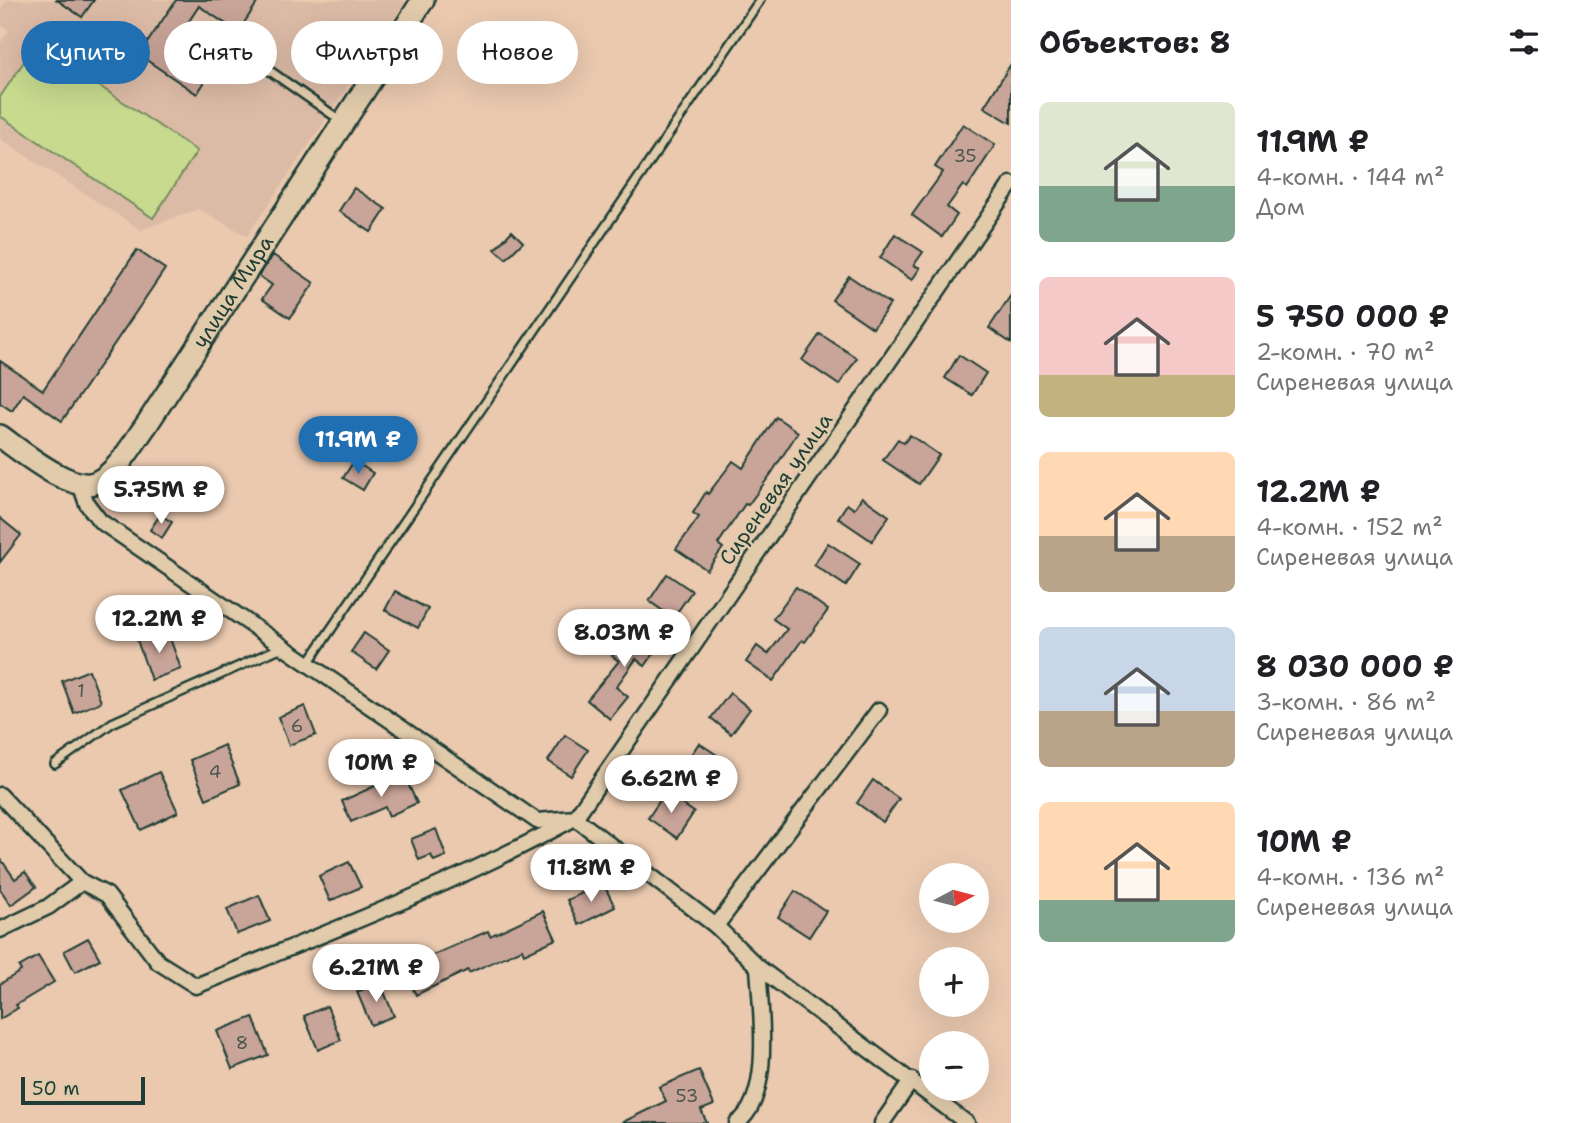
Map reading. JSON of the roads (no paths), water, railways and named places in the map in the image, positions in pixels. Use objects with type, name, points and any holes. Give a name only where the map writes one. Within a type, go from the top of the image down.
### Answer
[{"type":"street","name":"улица Мира","points":[[80,484],[95,483],[114,469],[127,451],[344,122],[418,4]]},
{"type":"street","name":"Сиреневая улица","points":[[82,882],[107,895],[158,961],[196,986],[386,908],[538,839],[575,818],[1011,184]]},
{"type":"street","points":[[0,436],[41,465],[80,484],[88,504],[100,521],[537,821],[575,818],[716,926],[758,967],[968,1123]]},
{"type":"street","points":[[716,926],[879,710]]},
{"type":"street","points":[[0,795],[82,882],[48,907],[0,930]]},
{"type":"street","points":[[737,1123],[744,1118],[754,1100],[760,1077],[762,1042],[758,967]]},
{"type":"street","points":[[882,1123],[912,1080]]},
{"type":"lane","points":[[308,663],[760,0]]},
{"type":"lane","points":[[277,76],[344,122]]},
{"type":"lane","points":[[55,764],[112,723],[282,647]]}]
